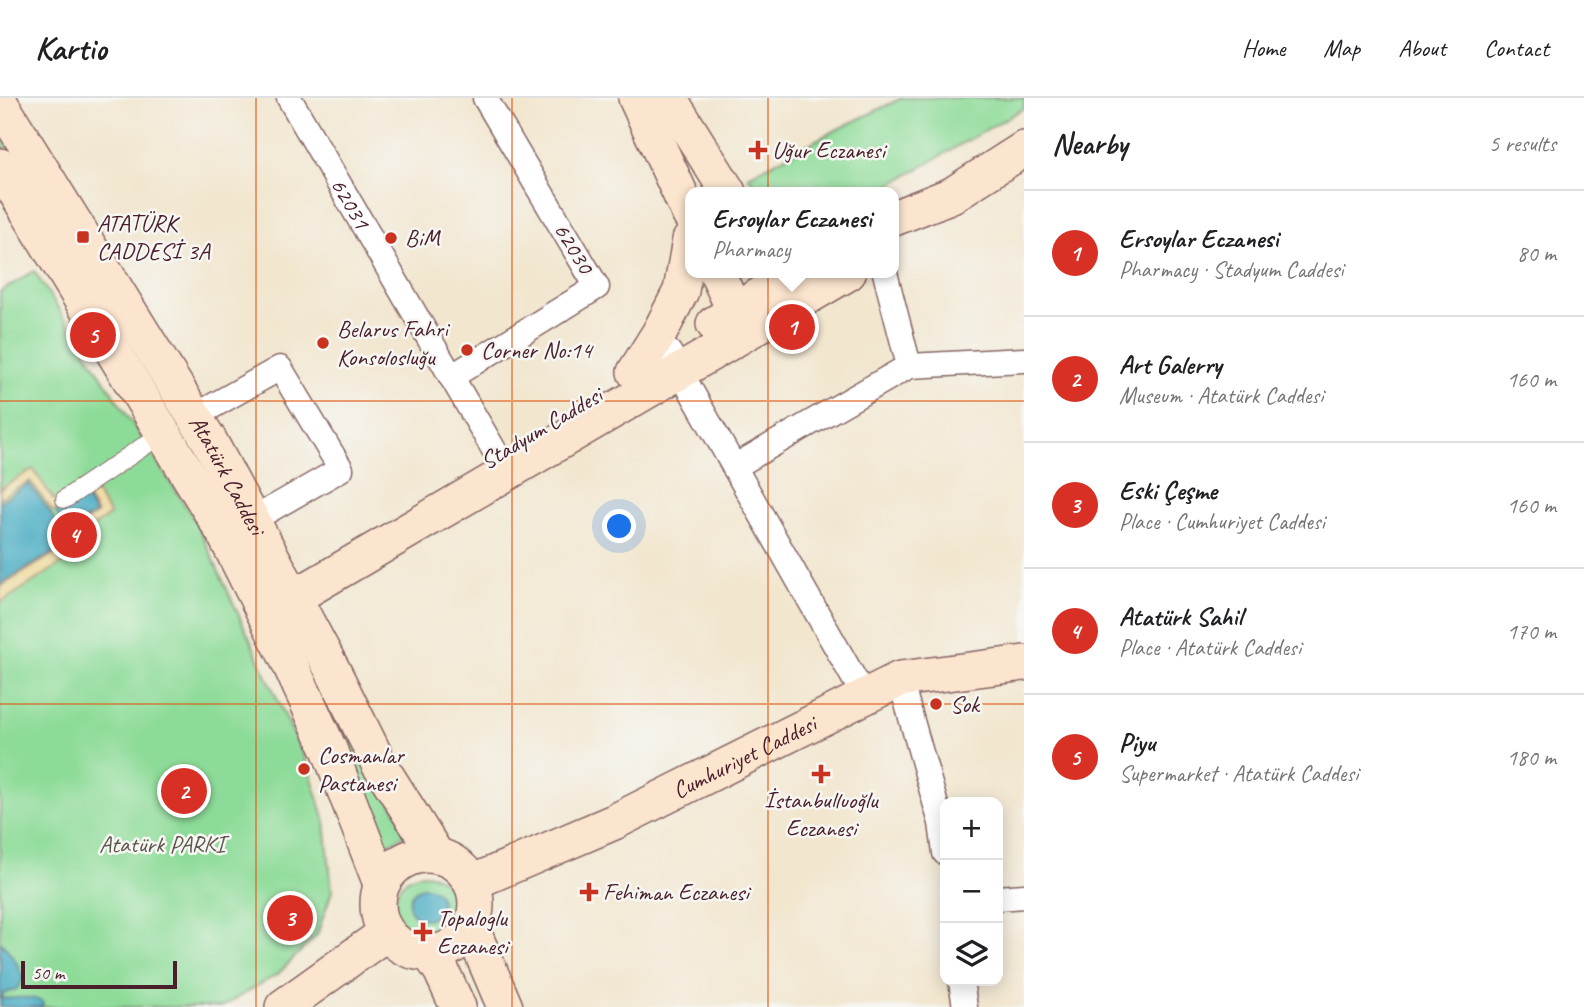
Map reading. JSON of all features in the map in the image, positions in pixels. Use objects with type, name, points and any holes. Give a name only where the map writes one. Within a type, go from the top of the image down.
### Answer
[{"type":"main road","points":[[636,98],[685,202]]},
{"type":"main road","points":[[669,98],[725,187]]},
{"type":"main road","name":"Atatürk Caddesi","points":[[0,103],[209,440],[333,671],[379,764],[437,856]]},
{"type":"main road","points":[[899,239],[952,195],[1024,149]]},
{"type":"main road","name":"Atatürk Caddesi","points":[[0,166],[224,533],[329,749],[381,884]]},
{"type":"main road","points":[[899,216],[952,195]]},
{"type":"main road","points":[[635,372],[681,291],[685,271]]},
{"type":"main road","points":[[719,278],[735,312]]},
{"type":"main road","name":"Stadyum Caddesi","points":[[287,587],[635,372],[674,362],[735,312],[787,278]]},
{"type":"main road","points":[[287,587],[674,362],[838,278]]},
{"type":"main road","name":"Cumhuriyet Caddesi","points":[[471,883],[614,822],[900,679],[1024,663]]},
{"type":"main road","points":[[420,855],[437,856],[451,861],[463,870],[476,897],[476,913],[471,927],[454,946],[430,954],[413,952],[398,945],[386,933],[379,918],[377,901],[381,884],[390,870],[404,860],[420,855]]},
{"type":"main road","points":[[471,927],[505,1007]]},
{"type":"main road","points":[[283,1007],[386,933]]},
{"type":"main road","points":[[430,954],[441,970],[458,1007]]},
{"type":"street","name":"62031","points":[[289,98],[497,455]]},
{"type":"street","name":"62030","points":[[451,377],[597,286],[485,98]]},
{"type":"street","points":[[886,278],[909,366]]},
{"type":"street","points":[[734,467],[909,366],[1024,360]]},
{"type":"street","points":[[674,362],[863,696]]},
{"type":"street","points":[[195,416],[280,368],[341,469],[252,520]]},
{"type":"street","points":[[65,499],[153,440]]},
{"type":"street","points":[[900,679],[940,819]]},
{"type":"street","points":[[1003,898],[1024,896]]},
{"type":"street","points":[[962,986],[965,1007]]},
{"type":"green space","points":[[902,98],[1024,98],[1024,108],[887,187],[756,187],[748,176]]},
{"type":"green space","points":[[0,123],[229,506],[408,833],[379,850],[223,509],[0,140]]},
{"type":"green space","name":"Atatürk PARKI","points":[[34,271],[196,522],[309,768],[325,821],[332,891],[317,935],[278,974],[221,1007],[0,1007],[0,292]]},
{"type":"green space","points":[[424,874],[445,882],[453,903],[445,924],[424,932],[403,924],[395,903],[403,882]]},
{"type":"sand","points":[[33,469],[54,500],[88,480],[110,515],[79,537],[86,548],[0,603],[0,587],[72,543],[66,534],[97,514],[84,492],[53,512],[30,481],[0,498],[0,489]]},
{"type":"water","points":[[29,484],[69,543],[0,584],[0,502]]},
{"type":"water","points":[[84,496],[95,514],[67,530],[56,512]]},
{"type":"water","points":[[425,887],[436,892],[441,903],[436,914],[425,919],[414,914],[409,903],[414,892]]},
{"type":"water","points":[[0,942],[14,959],[23,979],[17,989],[3,994],[2,999],[34,999],[43,1003],[43,1007],[0,1007]]},
{"type":"place","name":"Uğur Eczanesi","points":[[758,150]]},
{"type":"place","name":"ATATÜRK CADDESİ 3A","points":[[83,237]]},
{"type":"place","name":"BiM","points":[[391,238]]},
{"type":"place","name":"Ersoylar Eczanesi","points":[[792,327]]},
{"type":"place","name":"Piyu","points":[[93,335]]},
{"type":"place","name":"Belarus Fahri Konsolosluğu","points":[[323,343]]},
{"type":"place","name":"Corner No:14","points":[[467,350]]},
{"type":"place","name":"Atatürk Sahil","points":[[74,535]]},
{"type":"place","name":"Sok","points":[[936,704]]},
{"type":"place","name":"Cosmanlar Pastanesi","points":[[304,769]]},
{"type":"place","name":"İstanbulluoğlu Eczanesi","points":[[821,774]]},
{"type":"place","name":"Art Galerry","points":[[184,791]]},
{"type":"place","name":"Fehiman Eczanesi","points":[[589,892]]},
{"type":"place","name":"Eski Çeşme","points":[[290,918]]},
{"type":"place","name":"Topaloglu Eczanesi","points":[[423,932]]}]
